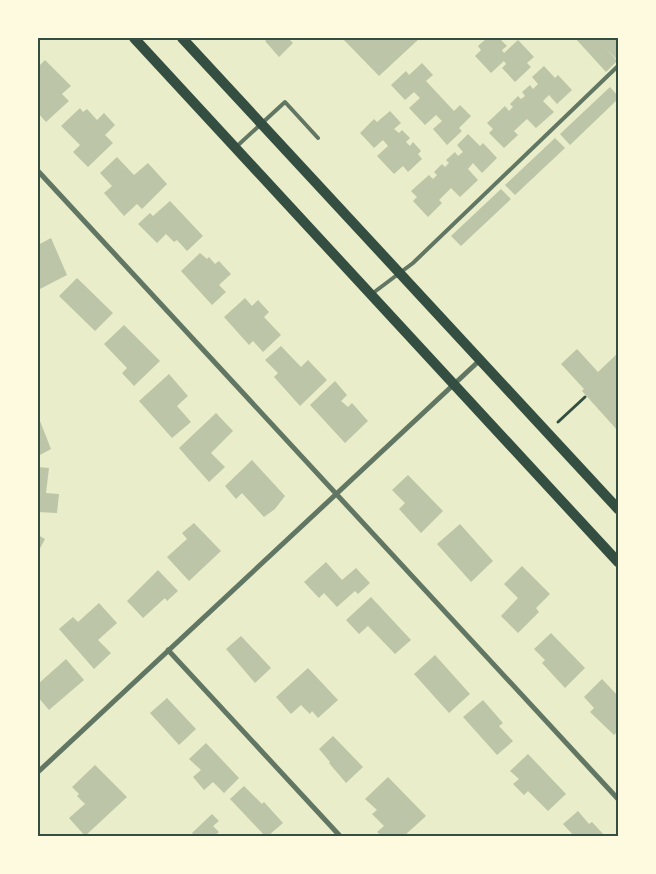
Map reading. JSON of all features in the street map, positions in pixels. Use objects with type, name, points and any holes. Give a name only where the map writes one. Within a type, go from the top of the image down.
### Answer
[{"type":"main road","points":[[134,38],[618,562]]},
{"type":"main road","points":[[182,38],[618,509]]},
{"type":"street","points":[[38,171],[618,799]]},
{"type":"street","points":[[38,772],[480,360]]},
{"type":"street","points":[[168,650],[340,836]]},
{"type":"lane","points":[[372,294],[425,252],[618,66]]},
{"type":"lane","points":[[236,147],[285,102],[318,138]]},
{"type":"path","points":[[558,422],[585,397]]},
{"type":"building","points":[[269,38],[292,38],[290,40],[293,43],[279,57],[265,41]]},
{"type":"building","points":[[347,38],[420,38],[379,76],[344,40]]},
{"type":"building","points":[[487,38],[499,38],[507,46],[502,50],[504,53],[518,40],[534,57],[527,63],[531,67],[515,82],[502,68],[506,64],[504,61],[491,73],[475,56],[481,50],[478,46]]},
{"type":"building","points":[[575,38],[617,38],[618,61],[606,48],[617,61],[606,72]]},
{"type":"building","points":[[45,60],[71,86],[62,94],[69,101],[46,122],[38,113],[38,67]]},
{"type":"building","points":[[422,63],[433,75],[426,81],[454,111],[460,105],[471,116],[459,128],[462,131],[447,145],[433,129],[442,121],[436,115],[425,125],[409,108],[420,98],[414,92],[405,100],[391,85],[406,71],[409,75]]},
{"type":"building","points":[[544,66],[555,78],[558,75],[572,90],[557,104],[549,95],[543,101],[554,112],[536,128],[527,119],[514,131],[518,135],[504,148],[489,133],[493,129],[487,123],[505,106],[509,111],[513,107],[510,104],[518,96],[521,99],[525,96],[522,92],[530,85],[533,89],[538,84],[532,77]]},
{"type":"building","points":[[610,87],[618,96],[618,99],[570,145],[560,134]]},
{"type":"building","points":[[80,108],[83,112],[87,109],[97,120],[104,113],[115,125],[105,135],[113,143],[88,167],[73,152],[80,145],[61,126]]},
{"type":"building","points":[[390,111],[401,123],[394,129],[399,133],[402,130],[410,138],[406,142],[410,146],[413,142],[421,151],[418,154],[422,159],[408,172],[403,166],[394,174],[377,156],[388,146],[383,140],[374,148],[360,133],[374,119],[377,122]]},
{"type":"building","points":[[468,134],[480,146],[483,143],[497,158],[482,173],[473,163],[468,169],[478,180],[460,197],[451,188],[439,200],[442,203],[428,217],[413,201],[417,197],[411,191],[429,175],[433,179],[437,175],[434,172],[442,164],[445,167],[449,163],[446,160],[455,152],[458,156],[463,152],[457,145]]},
{"type":"building","points":[[555,138],[565,148],[515,195],[505,185]]},
{"type":"building","points":[[117,157],[134,175],[148,163],[167,184],[142,209],[137,204],[124,216],[104,193],[112,186],[100,173]]},
{"type":"building","points":[[501,189],[511,199],[461,246],[451,236]]},
{"type":"building","points":[[170,201],[203,236],[187,251],[177,240],[174,242],[166,234],[157,243],[138,224],[150,213],[153,216]]},
{"type":"building","points":[[51,238],[67,275],[38,290],[38,245]]},
{"type":"building","points":[[200,253],[207,259],[209,257],[215,264],[219,261],[231,274],[219,285],[226,292],[212,305],[181,271]]},
{"type":"building","points":[[77,278],[113,313],[95,331],[59,296]]},
{"type":"building","points":[[245,298],[252,306],[258,300],[269,312],[264,317],[281,335],[263,352],[253,341],[249,345],[224,317]]},
{"type":"building","points":[[124,325],[160,361],[134,386],[122,373],[127,368],[104,344]]},
{"type":"building","points":[[281,346],[301,367],[308,360],[327,380],[300,406],[274,377],[278,373],[265,360]]},
{"type":"building","points":[[577,349],[598,372],[618,353],[618,431],[582,391],[584,389],[561,364]]},
{"type":"building","points":[[169,374],[188,396],[177,406],[191,422],[172,438],[139,401]]},
{"type":"building","points":[[335,381],[347,395],[341,401],[348,407],[352,403],[368,421],[345,443],[310,405]]},
{"type":"building","points":[[216,413],[233,431],[211,453],[225,467],[209,482],[179,448]]},
{"type":"building","points":[[38,416],[51,449],[38,456]]},
{"type":"building","points":[[252,460],[285,496],[275,509],[264,517],[242,493],[236,499],[225,486]]},
{"type":"building","points":[[38,467],[49,468],[46,493],[59,494],[57,513],[38,512]]},
{"type":"building","points":[[408,475],[443,511],[421,533],[399,509],[405,503],[392,490]]},
{"type":"building","points":[[194,523],[221,551],[189,581],[167,557],[187,539],[182,533]]},
{"type":"building","points":[[460,524],[493,561],[471,582],[437,544]]},
{"type":"building","points":[[38,535],[45,539],[38,552]]},
{"type":"building","points":[[326,562],[342,580],[356,568],[370,583],[358,594],[355,591],[337,607],[324,593],[319,598],[304,582]]},
{"type":"building","points":[[522,566],[550,594],[536,608],[539,612],[518,633],[501,616],[518,598],[504,584]]},
{"type":"building","points":[[158,570],[178,591],[167,601],[165,598],[143,618],[127,601]]},
{"type":"building","points":[[371,597],[411,640],[395,654],[368,626],[359,634],[346,620]]},
{"type":"building","points":[[99,603],[117,623],[98,640],[111,653],[94,669],[59,629],[73,617],[78,622]]},
{"type":"building","points":[[551,633],[585,668],[565,688],[542,663],[545,660],[534,649]]},
{"type":"building","points":[[241,636],[271,668],[255,683],[226,649]]},
{"type":"building","points":[[435,655],[470,694],[449,713],[414,674]]},
{"type":"building","points":[[66,659],[84,680],[49,710],[38,697],[38,684]]},
{"type":"building","points":[[308,668],[338,700],[318,718],[312,711],[310,714],[301,705],[291,714],[276,697]]},
{"type":"building","points":[[602,679],[618,696],[618,731],[614,735],[590,712],[594,708],[584,697]]},
{"type":"building","points":[[167,698],[196,729],[179,745],[150,713]]},
{"type":"building","points":[[483,700],[503,723],[499,726],[513,741],[497,755],[463,717]]},
{"type":"building","points":[[333,736],[363,767],[346,783],[319,749]]},
{"type":"building","points":[[206,743],[239,778],[224,793],[213,782],[204,790],[193,777],[201,770],[189,759]]},
{"type":"building","points":[[528,754],[566,794],[548,811],[528,791],[524,795],[513,784],[519,779],[510,771]]},
{"type":"building","points":[[95,765],[127,797],[85,836],[69,818],[85,804],[72,787]]},
{"type":"building","points":[[388,777],[426,816],[404,836],[382,836],[377,832],[384,826],[372,814],[377,810],[365,799]]},
{"type":"building","points":[[244,786],[262,804],[264,802],[283,823],[268,836],[265,836],[230,799]]},
{"type":"building","points":[[578,811],[589,824],[592,822],[605,836],[574,836],[563,824]]},
{"type":"building","points":[[212,814],[219,821],[213,826],[219,832],[214,836],[195,836],[192,833]]}]
